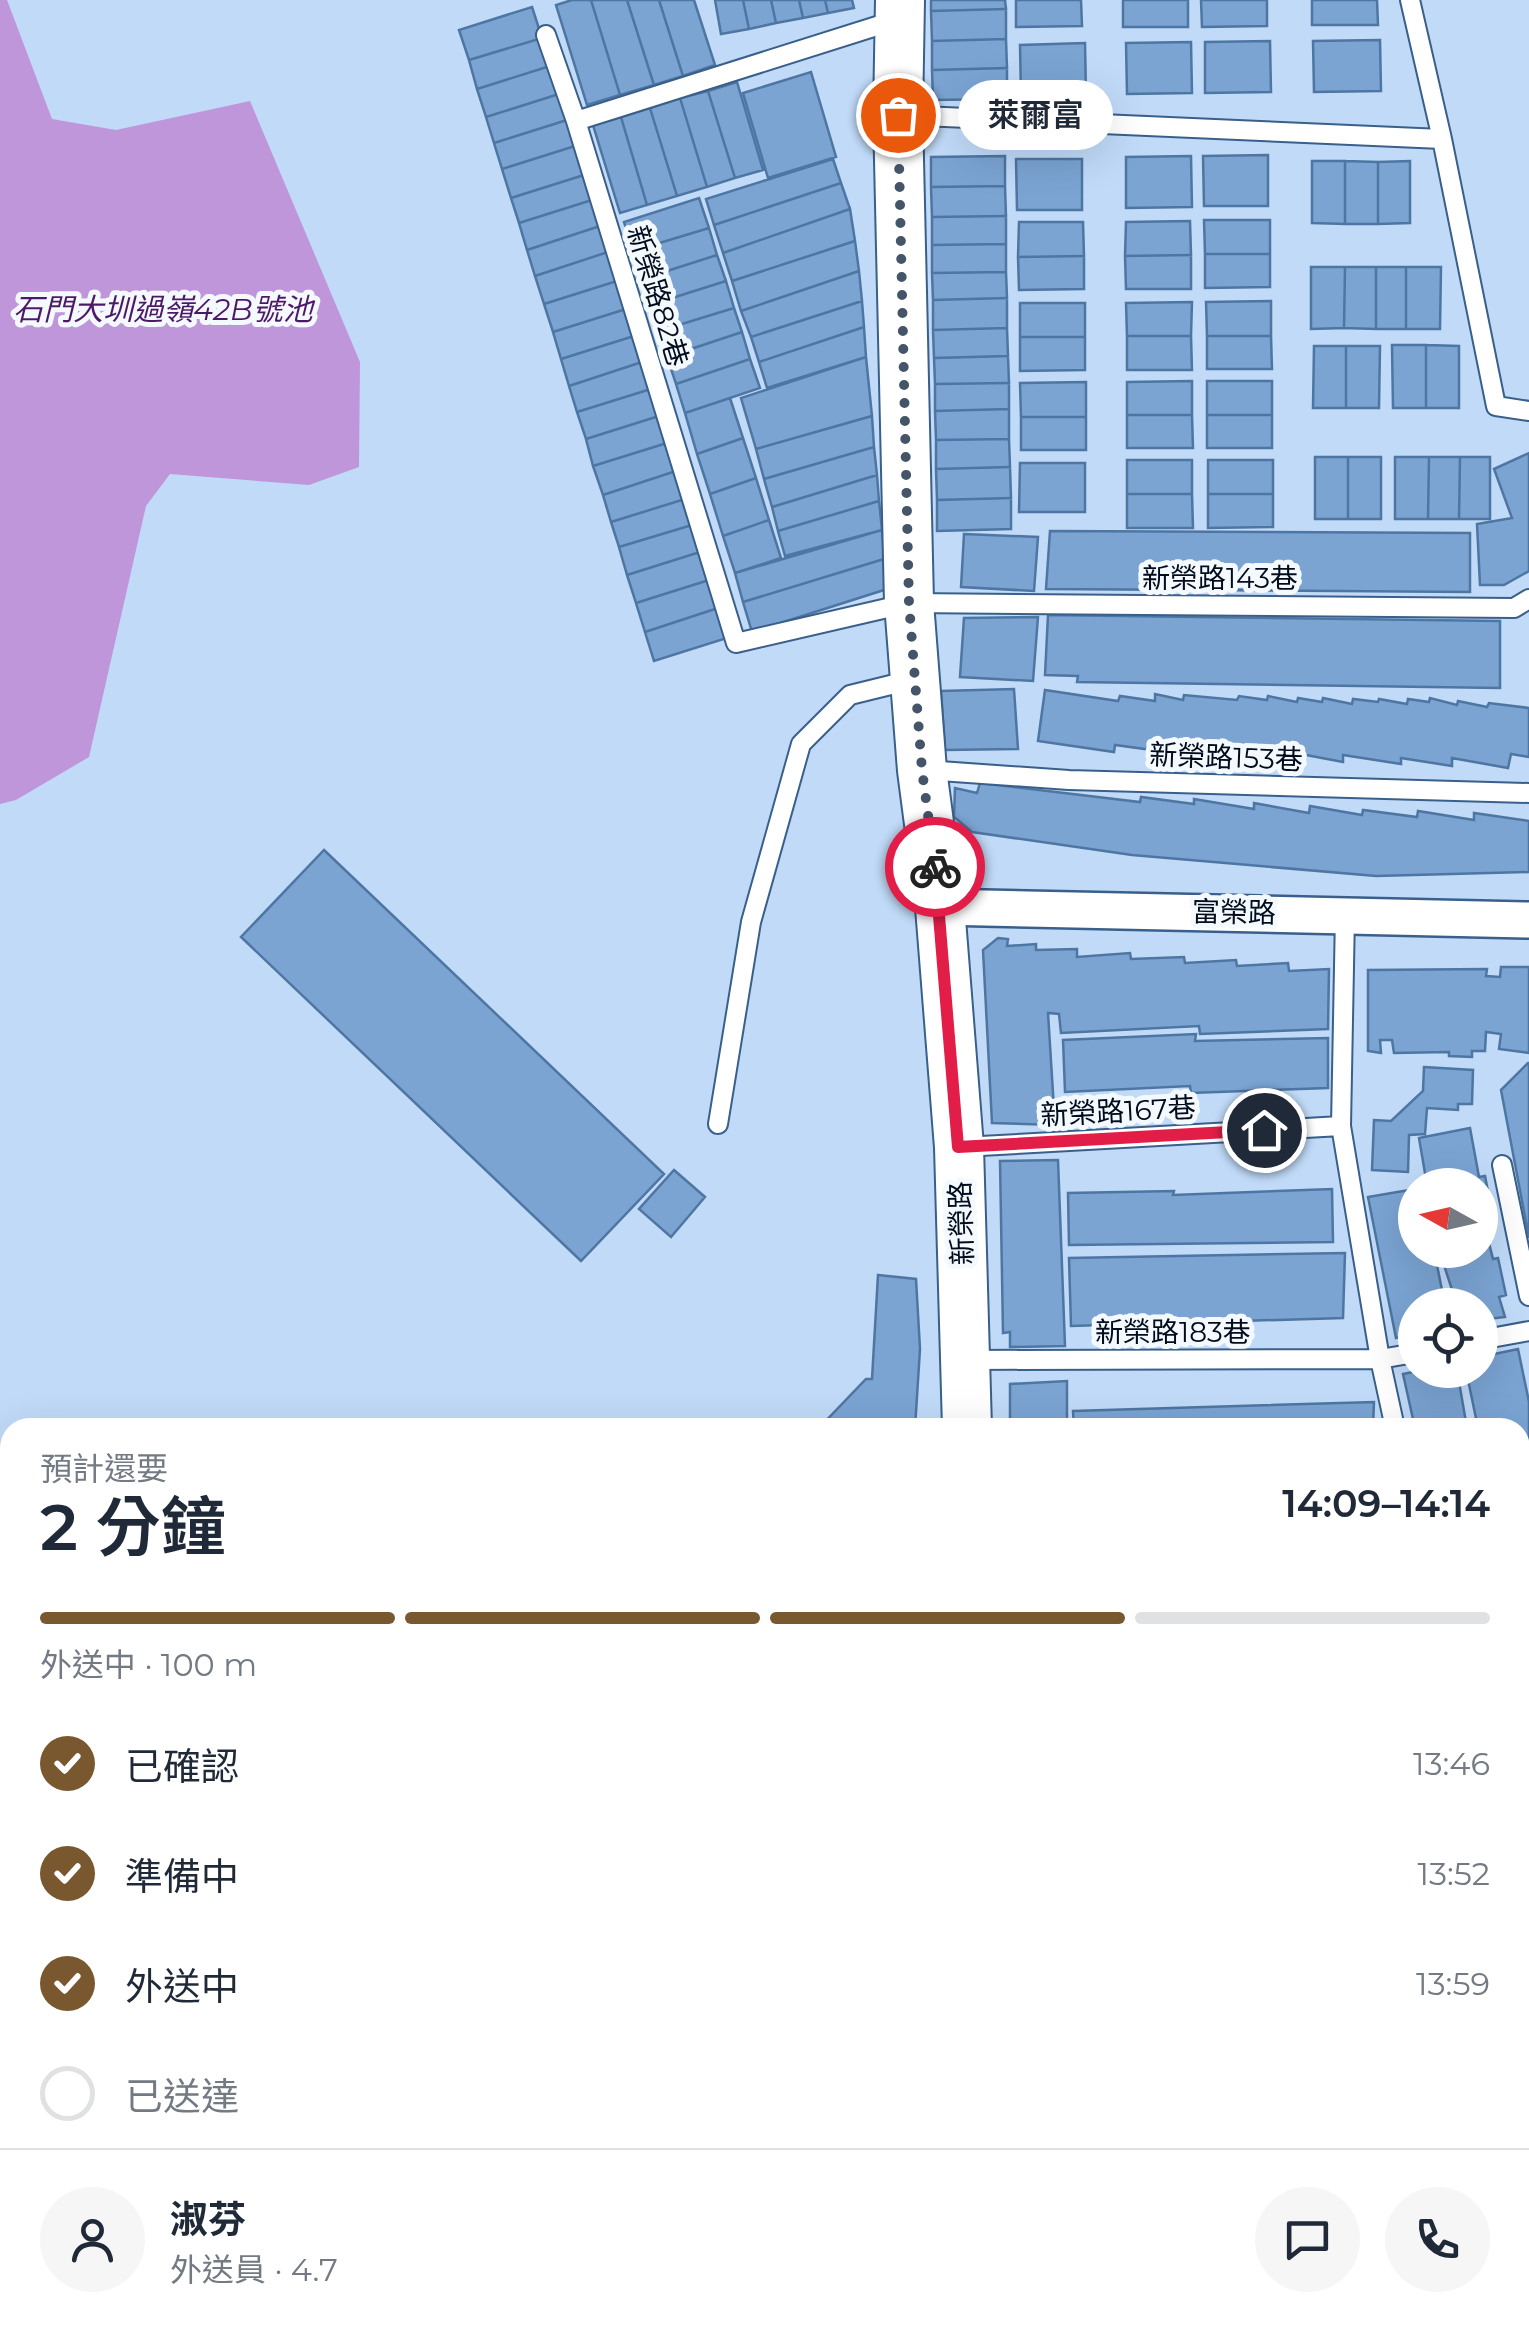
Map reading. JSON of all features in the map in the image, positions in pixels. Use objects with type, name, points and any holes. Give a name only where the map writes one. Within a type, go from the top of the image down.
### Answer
[{"type":"street","name":"新榮路","points":[[900,9],[898,115],[909,603],[922,770],[940,907],[958,1147],[966,1418]]},
{"type":"street","name":"富榮路","points":[[940,907],[1529,920]]},
{"type":"lane","points":[[1410,0],[1496,406],[1529,411]]},
{"type":"lane","points":[[546,35],[576,120],[900,9]]},
{"type":"lane","points":[[898,115],[1442,140]]},
{"type":"lane","name":"新榮路82巷","points":[[576,120],[736,643],[909,603]]},
{"type":"lane","name":"新榮路143巷","points":[[909,603],[1514,608],[1529,600]]},
{"type":"lane","points":[[718,1124],[751,922],[800,744],[850,696],[915,679]]},
{"type":"lane","name":"新榮路153巷","points":[[922,770],[1069,780],[1529,794]]},
{"type":"lane","points":[[1345,914],[1340,1126],[1394,1418]]},
{"type":"lane","name":"新榮路167巷","points":[[958,1147],[1340,1126]]},
{"type":"lane","points":[[1502,1165],[1529,1296]]},
{"type":"lane","points":[[1498,1337],[1529,1331]]},
{"type":"lane","name":"新榮路183巷","points":[[966,1360],[1380,1359],[1398,1355]]},
{"type":"water","name":"石門大圳過嶺42B號池","points":[[0,0],[7,0],[52,119],[116,130],[250,101],[360,362],[359,467],[309,485],[170,474],[146,506],[89,757],[16,800],[0,804]]},
{"type":"building","points":[[591,0],[620,95],[587,105],[556,5]]},
{"type":"building","points":[[591,0],[627,0],[654,85],[620,95]]},
{"type":"building","points":[[627,0],[659,0],[683,76],[654,85]]},
{"type":"building","points":[[659,0],[694,0],[715,65],[683,76]]},
{"type":"building","points":[[715,0],[743,0],[749,29],[721,34]]},
{"type":"building","points":[[743,0],[771,0],[776,23],[749,29]]},
{"type":"building","points":[[771,0],[799,0],[803,18],[776,23]]},
{"type":"building","points":[[799,0],[825,0],[828,13],[803,18]]},
{"type":"building","points":[[825,0],[852,0],[854,8],[828,13]]},
{"type":"building","points":[[931,0],[1005,0],[1006,9],[931,11]]},
{"type":"building","points":[[1016,0],[1081,0],[1082,26],[1016,27]]},
{"type":"building","points":[[1123,0],[1188,0],[1188,27],[1123,27]]},
{"type":"building","points":[[1201,0],[1267,0],[1267,26],[1202,27]]},
{"type":"building","points":[[1312,0],[1377,0],[1378,25],[1312,25]]},
{"type":"building","points":[[532,7],[542,38],[469,60],[459,30]]},
{"type":"building","points":[[1006,9],[1006,39],[932,41],[931,11]]},
{"type":"building","points":[[542,38],[550,66],[477,89],[469,60]]},
{"type":"building","points":[[1006,39],[1007,68],[932,70],[932,41]]},
{"type":"building","points":[[1380,40],[1381,91],[1314,92],[1313,41]]},
{"type":"building","points":[[1270,41],[1271,92],[1205,93],[1205,42]]},
{"type":"building","points":[[1191,42],[1192,93],[1127,94],[1126,43]]},
{"type":"building","points":[[1085,43],[1086,95],[1021,96],[1020,45]]},
{"type":"building","points":[[550,66],[559,94],[486,117],[477,89]]},
{"type":"building","points":[[1007,68],[1007,99],[933,100],[932,70]]},
{"type":"building","points":[[811,72],[836,157],[768,178],[743,93]]},
{"type":"building","points":[[737,82],[763,170],[735,178],[708,91]]},
{"type":"building","points":[[708,91],[735,178],[707,187],[680,98]]},
{"type":"building","points":[[559,94],[567,120],[494,143],[486,117]]},
{"type":"building","points":[[680,98],[707,187],[677,196],[650,108]]},
{"type":"building","points":[[650,108],[677,196],[647,205],[621,117]]},
{"type":"building","points":[[621,117],[647,205],[620,213],[593,125]]},
{"type":"building","points":[[567,120],[575,146],[502,169],[494,143]]},
{"type":"building","points":[[575,146],[584,175],[511,198],[502,169]]},
{"type":"building","points":[[1268,155],[1268,206],[1204,206],[1203,156]]},
{"type":"building","points":[[1005,156],[1005,186],[931,187],[931,157]]},
{"type":"building","points":[[1191,156],[1192,207],[1126,208],[1126,157]]},
{"type":"building","points":[[833,159],[841,183],[714,225],[706,199]]},
{"type":"building","points":[[1016,159],[1082,159],[1082,210],[1017,210]]},
{"type":"building","points":[[1312,161],[1345,161],[1345,224],[1312,223]]},
{"type":"building","points":[[1345,161],[1378,162],[1378,224],[1345,224]]},
{"type":"building","points":[[1410,161],[1410,223],[1378,224],[1378,162]]},
{"type":"building","points":[[584,175],[592,200],[519,223],[511,198]]},
{"type":"building","points":[[841,183],[850,209],[723,253],[714,225]]},
{"type":"building","points":[[1005,186],[1006,216],[932,217],[931,187]]},
{"type":"building","points":[[699,198],[709,228],[633,251],[624,222]]},
{"type":"building","points":[[592,200],[600,226],[527,250],[519,223]]},
{"type":"building","points":[[850,209],[855,241],[732,281],[723,253]]},
{"type":"building","points":[[1006,216],[1006,244],[932,245],[932,217]]},
{"type":"building","points":[[1204,220],[1270,220],[1270,254],[1205,254]]},
{"type":"building","points":[[1190,221],[1191,255],[1125,256],[1126,222]]},
{"type":"building","points":[[1019,222],[1083,222],[1084,256],[1018,257]]},
{"type":"building","points":[[600,226],[608,252],[535,276],[527,250]]},
{"type":"building","points":[[709,228],[717,255],[642,279],[633,251]]},
{"type":"building","points":[[855,241],[859,271],[741,311],[732,281]]},
{"type":"building","points":[[1006,244],[1006,272],[932,273],[932,245]]},
{"type":"building","points":[[608,252],[617,281],[544,304],[535,276]]},
{"type":"building","points":[[1205,254],[1270,254],[1270,287],[1205,288]]},
{"type":"building","points":[[717,255],[726,281],[650,305],[642,279]]},
{"type":"building","points":[[1191,255],[1191,289],[1126,289],[1125,256]]},
{"type":"building","points":[[1084,256],[1084,289],[1019,290],[1018,257]]},
{"type":"building","points":[[1311,267],[1345,267],[1344,328],[1311,329]]},
{"type":"building","points":[[1345,267],[1376,267],[1376,329],[1344,328]]},
{"type":"building","points":[[1376,267],[1406,267],[1406,329],[1376,329]]},
{"type":"building","points":[[1406,267],[1441,267],[1440,329],[1406,329]]},
{"type":"building","points":[[859,271],[862,301],[751,337],[741,311]]},
{"type":"building","points":[[1006,272],[1007,298],[933,300],[932,273]]},
{"type":"building","points":[[617,281],[626,309],[553,332],[544,304]]},
{"type":"building","points":[[726,281],[734,308],[659,331],[650,305]]},
{"type":"building","points":[[1007,298],[1007,328],[933,330],[933,300]]},
{"type":"building","points":[[862,301],[864,327],[759,362],[751,337]]},
{"type":"building","points":[[1271,301],[1271,336],[1207,336],[1206,302]]},
{"type":"building","points":[[1192,302],[1191,336],[1127,336],[1126,303]]},
{"type":"building","points":[[1020,303],[1085,303],[1085,337],[1020,337]]},
{"type":"building","points":[[734,308],[742,332],[667,357],[659,331]]},
{"type":"building","points":[[626,309],[634,336],[561,359],[553,332]]},
{"type":"building","points":[[864,327],[866,357],[767,388],[759,362]]},
{"type":"building","points":[[1007,328],[1008,356],[934,358],[933,330]]},
{"type":"building","points":[[742,332],[750,359],[676,384],[667,357]]},
{"type":"building","points":[[634,336],[642,362],[569,386],[561,359]]},
{"type":"building","points":[[1127,336],[1191,336],[1192,370],[1127,370]]},
{"type":"building","points":[[1207,336],[1271,336],[1272,369],[1207,369]]},
{"type":"building","points":[[1020,337],[1085,337],[1085,370],[1020,371]]},
{"type":"building","points":[[1392,345],[1426,345],[1426,408],[1393,408]]},
{"type":"building","points":[[1426,345],[1459,346],[1459,408],[1426,408]]},
{"type":"building","points":[[1314,346],[1346,346],[1346,408],[1313,408]]},
{"type":"building","points":[[1346,346],[1380,346],[1379,408],[1346,408]]},
{"type":"building","points":[[1008,356],[1009,383],[935,384],[934,358]]},
{"type":"building","points":[[866,357],[872,416],[756,449],[741,398]]},
{"type":"building","points":[[750,359],[760,388],[685,413],[676,384]]},
{"type":"building","points":[[642,362],[651,389],[577,412],[569,386]]},
{"type":"building","points":[[1192,381],[1192,415],[1127,415],[1127,382]]},
{"type":"building","points":[[1207,381],[1272,381],[1272,415],[1207,415]]},
{"type":"building","points":[[1086,382],[1086,417],[1021,417],[1020,383]]},
{"type":"building","points":[[1009,383],[1009,409],[935,411],[935,384]]},
{"type":"building","points":[[651,389],[659,416],[586,439],[577,412]]},
{"type":"building","points":[[730,398],[743,438],[697,454],[685,413]]},
{"type":"building","points":[[1009,409],[1009,439],[936,440],[935,411]]},
{"type":"building","points":[[1127,415],[1192,415],[1193,448],[1127,448]]},
{"type":"building","points":[[1207,415],[1272,415],[1272,448],[1207,448]]},
{"type":"building","points":[[659,416],[667,443],[593,466],[586,439]]},
{"type":"building","points":[[872,416],[874,447],[764,479],[756,449]]},
{"type":"building","points":[[1021,417],[1086,417],[1086,450],[1021,450]]},
{"type":"building","points":[[743,438],[756,478],[710,494],[697,454]]},
{"type":"building","points":[[1009,439],[1010,467],[936,469],[936,440]]},
{"type":"building","points":[[667,443],[676,471],[603,495],[593,466]]},
{"type":"building","points":[[874,447],[877,475],[772,507],[764,479]]},
{"type":"building","points":[[1529,453],[1529,571],[1504,585],[1480,585],[1477,524],[1512,518],[1494,469]]},
{"type":"building","points":[[1315,457],[1348,457],[1348,519],[1315,519]]},
{"type":"building","points":[[1348,457],[1381,457],[1381,519],[1348,519]]},
{"type":"building","points":[[1395,457],[1429,457],[1428,519],[1395,519]]},
{"type":"building","points":[[1429,457],[1460,457],[1459,519],[1428,519]]},
{"type":"building","points":[[1460,457],[1490,457],[1490,519],[1459,519]]},
{"type":"building","points":[[1127,460],[1192,460],[1192,494],[1127,494]]},
{"type":"building","points":[[1208,460],[1273,460],[1273,494],[1208,494]]},
{"type":"building","points":[[1020,463],[1085,463],[1085,512],[1019,512]]},
{"type":"building","points":[[1010,467],[1011,498],[937,500],[936,469]]},
{"type":"building","points":[[676,471],[685,499],[611,522],[603,495]]},
{"type":"building","points":[[877,475],[879,501],[778,531],[772,507]]},
{"type":"building","points":[[756,478],[769,520],[723,536],[710,494]]},
{"type":"building","points":[[1127,494],[1192,494],[1193,528],[1127,528]]},
{"type":"building","points":[[1208,494],[1273,494],[1273,527],[1208,528]]},
{"type":"building","points":[[1011,498],[1011,529],[937,531],[937,500]]},
{"type":"building","points":[[685,499],[692,525],[619,547],[611,522]]},
{"type":"building","points":[[879,501],[882,530],[785,556],[778,531]]},
{"type":"building","points":[[769,520],[781,558],[735,573],[723,536]]},
{"type":"building","points":[[692,525],[700,552],[627,575],[619,547]]},
{"type":"building","points":[[882,530],[884,559],[743,602],[735,573]]},
{"type":"building","points":[[1050,531],[1470,533],[1470,592],[1046,589]]},
{"type":"building","points":[[964,534],[1038,537],[1034,591],[961,587]]},
{"type":"building","points":[[700,552],[709,580],[636,603],[627,575]]},
{"type":"building","points":[[884,559],[887,589],[752,632],[743,602]]},
{"type":"building","points":[[709,580],[718,608],[645,632],[636,603]]},
{"type":"building","points":[[718,608],[727,638],[654,661],[645,632]]},
{"type":"building","points":[[1048,615],[1500,621],[1500,688],[1077,682],[1078,676],[1045,675]]},
{"type":"building","points":[[1038,617],[1033,681],[960,677],[964,618]]},
{"type":"building","points":[[1014,689],[1018,749],[945,750],[941,691]]},
{"type":"building","points":[[1045,690],[1118,701],[1120,696],[1155,701],[1155,694],[1183,700],[1184,695],[1237,700],[1239,696],[1267,700],[1268,696],[1297,702],[1298,698],[1322,702],[1323,698],[1352,704],[1353,699],[1407,704],[1408,699],[1429,702],[1430,698],[1457,705],[1458,701],[1487,707],[1489,703],[1529,708],[1529,757],[1511,754],[1508,768],[1452,758],[1452,766],[1401,758],[1401,764],[1343,755],[1343,762],[1290,752],[1288,759],[1234,750],[1232,757],[1174,747],[1174,753],[1115,745],[1114,752],[1038,741]]},
{"type":"building","points":[[980,783],[1140,802],[1141,797],[1194,804],[1194,799],[1254,809],[1254,803],[1309,813],[1310,806],[1362,815],[1363,810],[1417,817],[1418,811],[1474,820],[1474,813],[1529,821],[1529,872],[1376,876],[1132,855],[972,832],[954,817],[955,788],[977,793]]},
{"type":"building","points":[[324,850],[664,1174],[581,1261],[241,937]]},
{"type":"building","points":[[998,938],[1008,939],[1007,946],[1036,944],[1036,950],[1077,949],[1077,957],[1130,953],[1131,959],[1184,957],[1185,963],[1236,960],[1237,966],[1288,963],[1289,971],[1329,969],[1328,1029],[1200,1034],[1199,1026],[1061,1033],[1059,1014],[1048,1013],[1055,1125],[992,1123],[983,950]]},
{"type":"building","points":[[1501,967],[1529,967],[1529,1053],[1499,1049],[1501,1034],[1486,1032],[1485,1051],[1472,1051],[1472,1057],[1449,1056],[1449,1052],[1394,1053],[1392,1040],[1380,1040],[1381,1053],[1368,1051],[1368,970],[1487,969],[1486,976],[1500,977]]},
{"type":"building","points":[[1196,1034],[1195,1041],[1328,1038],[1328,1088],[1191,1093],[1190,1086],[1065,1092],[1063,1040]]},
{"type":"building","points":[[1529,1063],[1529,1238],[1501,1090]]},
{"type":"building","points":[[1424,1067],[1473,1070],[1472,1104],[1458,1104],[1458,1110],[1427,1108],[1425,1134],[1409,1135],[1408,1168],[1372,1170],[1374,1120],[1391,1121],[1423,1091]]},
{"type":"building","points":[[1470,1128],[1477,1168],[1424,1168],[1419,1138]]},
{"type":"building","points":[[1058,1160],[1065,1346],[1010,1347],[1010,1332],[1003,1333],[1000,1161]]},
{"type":"building","points":[[674,1170],[705,1197],[671,1237],[639,1209]]},
{"type":"building","points":[[1332,1189],[1333,1242],[1069,1245],[1068,1193],[1174,1191],[1173,1195]]},
{"type":"building","points":[[1398,1192],[1398,1268],[1438,1268],[1442,1288],[1398,1288],[1396,1338],[1368,1197]]},
{"type":"building","points":[[1345,1253],[1343,1318],[1071,1326],[1069,1258]]},
{"type":"building","points":[[1498,1258],[1506,1295],[1499,1297],[1505,1317],[1498,1318],[1498,1288],[1451,1288],[1445,1268],[1498,1268]]},
{"type":"building","points":[[878,1275],[916,1279],[920,1349],[916,1418],[829,1418],[866,1379],[872,1379]]},
{"type":"building","points":[[1518,1349],[1529,1418],[1476,1418],[1470,1388],[1498,1388],[1498,1353]]},
{"type":"building","points":[[1067,1381],[1067,1418],[1010,1418],[1010,1384]]},
{"type":"building","points":[[1406,1388],[1460,1388],[1465,1418],[1413,1418]]},
{"type":"building","points":[[1374,1402],[1373,1418],[1073,1418],[1073,1411]]},
{"type":"way so far","points":[[898,115],[909,603],[922,770],[935,867]]},
{"type":"place","name":"萊爾富","points":[[898,115]]},
{"type":"route","points":[[935,867],[958,1147],[1264,1130]]}]
